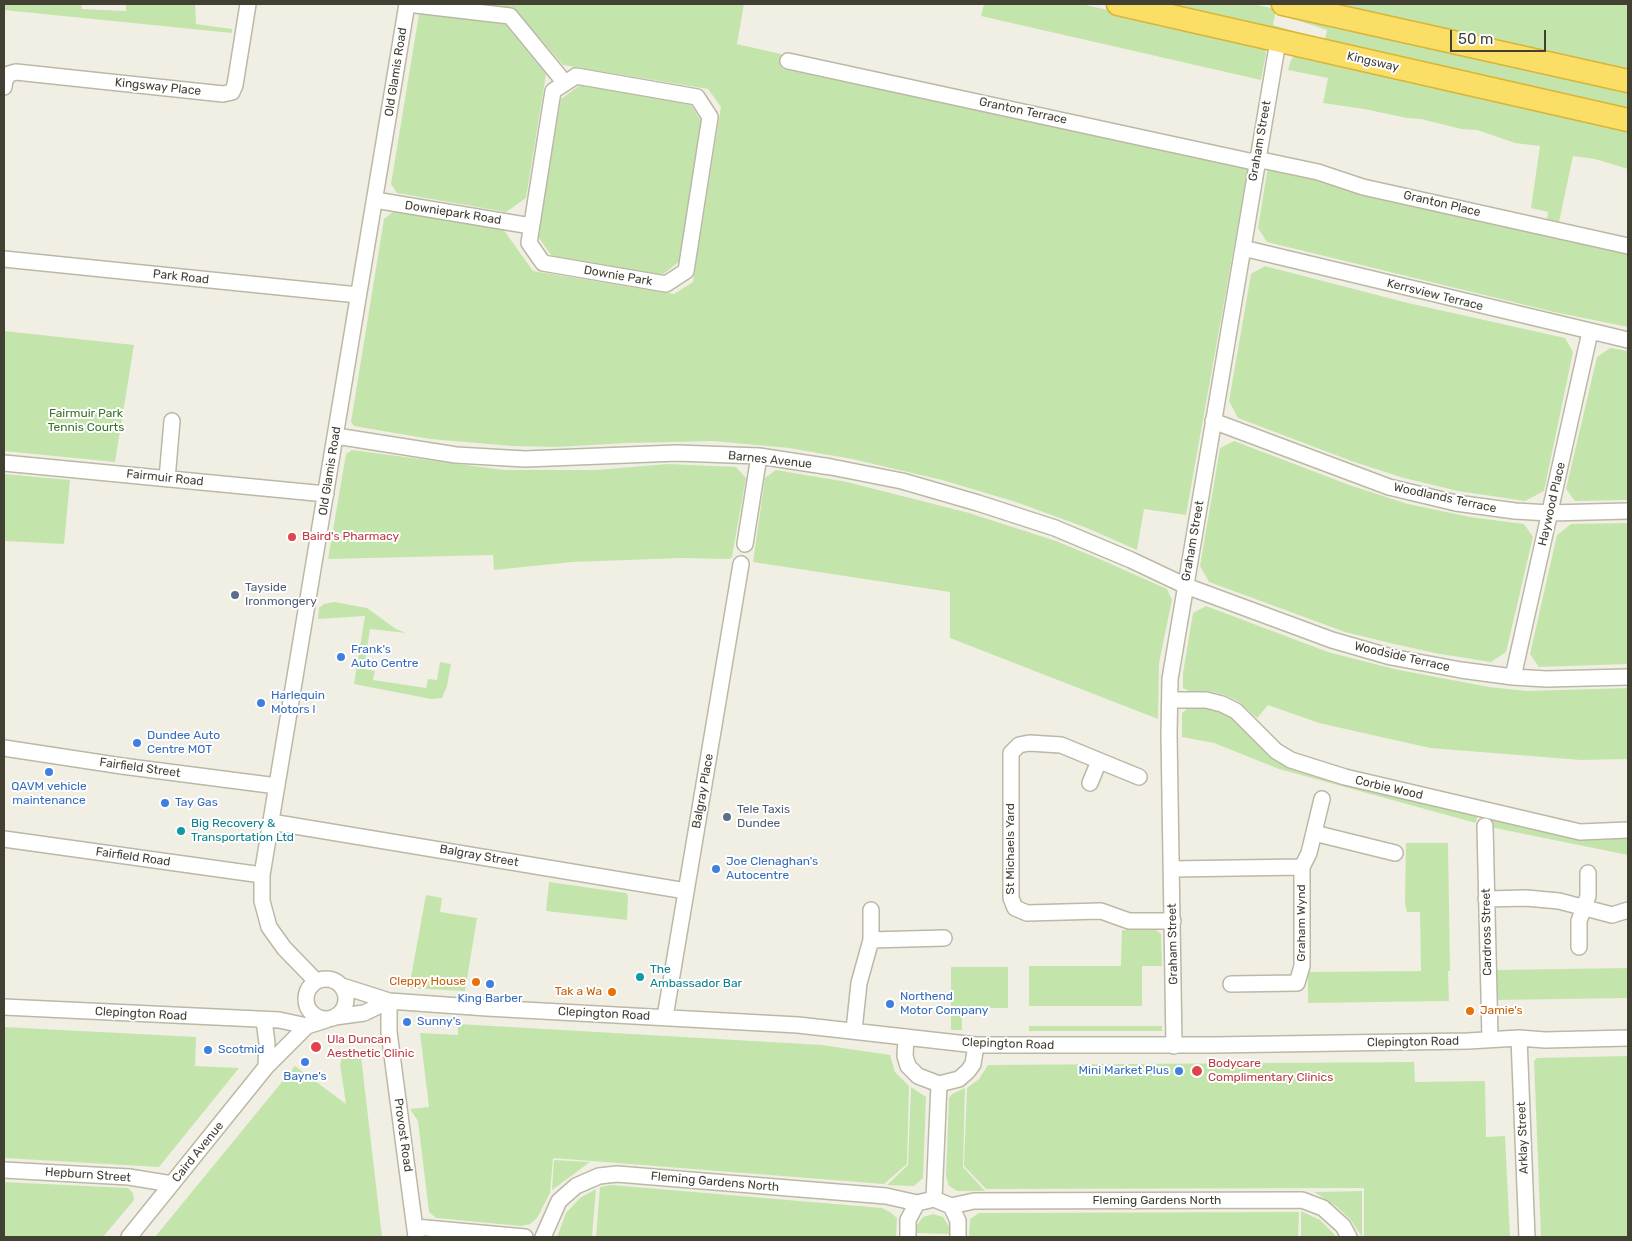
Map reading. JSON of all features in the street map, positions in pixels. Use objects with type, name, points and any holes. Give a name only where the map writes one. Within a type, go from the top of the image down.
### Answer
[{"type":"highway","name":"Kingsway","points":[[1118,4],[1628,120]]},
{"type":"highway","points":[[1283,4],[1628,81]]},
{"type":"street","name":"Kingsway Place","points":[[4,87],[5,80],[9,74],[16,72],[224,94],[232,92],[236,85],[248,4]]},
{"type":"street","points":[[407,4],[510,16],[565,83]]},
{"type":"street","name":"Old Glamis Road","points":[[316,981],[284,948],[269,927],[262,901],[262,875],[407,4]]},
{"type":"street","name":"Graham Street","points":[[1174,1046],[1170,734],[1172,670],[1278,41]]},
{"type":"street","name":"Granton Terrace","points":[[788,61],[1249,162],[1257,161]]},
{"type":"street","name":"Downie Park","points":[[576,76],[697,97],[710,117],[686,270],[666,284],[543,263],[529,242],[553,91],[565,83],[576,76]]},
{"type":"street","name":"Granton Place","points":[[1257,161],[1266,160],[1318,172],[1363,187],[1628,246]]},
{"type":"street","name":"Downiepark Road","points":[[375,200],[532,226]]},
{"type":"street","name":"Kerrsview Terrace","points":[[1243,248],[1628,340]]},
{"type":"street","name":"Park Road","points":[[4,259],[358,295]]},
{"type":"street","name":"Haywood Place","points":[[1513,676],[1590,332]]},
{"type":"street","points":[[168,478],[172,421]]},
{"type":"street","name":"Woodlands Terrace","points":[[1213,421],[1389,487],[1456,502],[1515,511],[1550,513],[1628,512]]},
{"type":"street","name":"Barnes Avenue","points":[[336,436],[456,455],[525,459],[677,453],[759,456],[831,467],[902,481],[1055,528],[1131,560],[1186,586]]},
{"type":"street","points":[[745,544],[759,456]]},
{"type":"street","name":"Fairmuir Road","points":[[4,463],[326,494]]},
{"type":"street","name":"Balgray Place","points":[[665,1017],[742,564]]},
{"type":"street","name":"Woodside Terrace","points":[[1186,586],[1340,643],[1391,656],[1461,670],[1546,679],[1628,677]]},
{"type":"street","name":"Corbie Wood","points":[[1170,700],[1206,700],[1222,704],[1236,711],[1283,756],[1345,777],[1580,832],[1628,830]]},
{"type":"street","name":"St Michaels Yard","points":[[1139,777],[1061,745],[1029,743],[1019,745],[1011,753],[1011,898],[1015,908],[1027,913],[1101,911],[1129,922],[1173,921]]},
{"type":"street","name":"Fairfield Street","points":[[4,748],[122,766],[277,786]]},
{"type":"street","points":[[1090,783],[1099,761]]},
{"type":"street","points":[[1302,867],[1309,853],[1322,799]]},
{"type":"street","name":"Balgray Street","points":[[271,822],[686,891]]},
{"type":"street","name":"Cardross Street","points":[[1484,826],[1490,1039]]},
{"type":"street","points":[[1314,833],[1395,853]]},
{"type":"street","name":"Fairfield Road","points":[[4,838],[262,875]]},
{"type":"street","name":"Graham Wynd","points":[[1172,869],[1302,867],[1302,966],[1297,983],[1231,984]]},
{"type":"street","points":[[1579,947],[1579,921],[1588,896],[1588,873]]},
{"type":"street","points":[[1486,899],[1526,898],[1559,901],[1612,915],[1628,910]]},
{"type":"street","points":[[854,1030],[859,983],[871,940],[871,910]]},
{"type":"street","points":[[871,940],[944,938]]},
{"type":"street","name":"Clepington Road","points":[[316,981],[330,979],[337,981],[342,986],[389,1001],[798,1025],[976,1045],[1174,1046],[1468,1041],[1519,1038],[1545,1040],[1628,1038]]},
{"type":"street","points":[[316,981],[309,987],[305,997],[307,1006],[314,1016],[330,1019],[340,1014],[346,1004],[345,992],[342,986]]},
{"type":"street","name":"Clepington Road","points":[[4,1007],[279,1020],[307,1026],[330,1019],[364,1013],[389,1001]]},
{"type":"street","name":"Provost Road","points":[[389,1001],[389,1032],[416,1232]]},
{"type":"street","name":"Clepington Road","points":[[279,1020],[307,1006]]},
{"type":"street","points":[[364,1013],[389,1032]]},
{"type":"street","points":[[264,1020],[267,1043],[266,1067]]},
{"type":"street","name":"Caird Avenue","points":[[129,1237],[266,1067],[307,1026]]},
{"type":"street","points":[[906,1037],[904,1056],[908,1066],[918,1076],[939,1084],[959,1078],[968,1071],[973,1064],[976,1045]]},
{"type":"street","name":"Arklay Street","points":[[1519,1038],[1527,1237]]},
{"type":"street","points":[[934,1199],[939,1084]]},
{"type":"street","name":"Hepburn Street","points":[[4,1170],[129,1177],[172,1184]]},
{"type":"street","name":"Fleming Gardens North","points":[[543,1237],[559,1201],[576,1186],[599,1176],[618,1174],[876,1196],[917,1204]]},
{"type":"street","points":[[908,1237],[908,1220],[917,1204],[934,1199],[951,1206],[958,1221],[958,1237]]},
{"type":"street","name":"Fleming Gardens North","points":[[951,1206],[974,1201],[1302,1200],[1323,1208],[1343,1226],[1349,1237]]},
{"type":"street","points":[[416,1232],[525,1237]]},
{"type":"green space","points":[[4,4],[81,4],[82,9],[126,11],[126,4],[195,4],[196,24],[232,29],[232,33],[4,10]]},
{"type":"green space","points":[[447,4],[744,4],[737,44],[785,55],[783,69],[1248,168],[1186,515],[1144,509],[1137,550],[1087,528],[1016,502],[942,480],[852,459],[789,448],[713,441],[556,447],[512,446],[430,439],[354,426],[351,422],[384,219],[394,211],[503,229],[533,271],[674,294],[693,282],[721,107],[708,89],[563,65],[517,12]]},
{"type":"green space","points":[[984,4],[1081,4],[1264,45],[1266,54],[1261,80],[981,16]]},
{"type":"green space","points":[[1150,4],[1252,4],[1276,9],[1273,25],[1311,36],[1310,40]]},
{"type":"green space","points":[[1318,4],[1628,4],[1628,75]]},
{"type":"green space","points":[[419,14],[504,23],[546,74],[526,198],[506,212],[397,193],[391,184]]},
{"type":"green space","points":[[1291,14],[1628,90],[1628,112],[1324,43],[1327,30],[1290,18]]},
{"type":"green space","points":[[1295,55],[1628,127],[1628,169],[1595,159],[1573,156],[1559,222],[1547,219],[1548,212],[1531,208],[1540,146],[1515,143],[1477,130],[1461,129],[1421,119],[1323,103],[1328,78],[1288,70],[1291,60]]},
{"type":"green space","points":[[580,85],[690,104],[701,121],[680,261],[662,275],[552,256],[538,237],[561,99]]},
{"type":"green space","points":[[1268,166],[1628,253],[1628,327],[1554,312],[1267,242],[1258,228]]},
{"type":"green space","points":[[1265,266],[1408,303],[1565,338],[1573,352],[1544,491],[1525,501],[1458,491],[1404,478],[1354,462],[1238,418],[1229,401],[1251,274]]},
{"type":"green space","name":"Fairmuir Park Tennis Courts","points":[[4,331],[134,345],[115,462],[4,451]]},
{"type":"green space","points":[[1610,348],[1628,351],[1628,500],[1575,501],[1566,489],[1597,357]]},
{"type":"green space","points":[[1234,441],[1352,486],[1408,504],[1470,517],[1524,524],[1533,537],[1506,652],[1491,662],[1394,644],[1345,632],[1209,582],[1200,566],[1220,448]]},
{"type":"green space","points":[[352,450],[504,470],[596,470],[668,464],[736,467],[746,478],[732,557],[729,559],[681,558],[572,562],[494,570],[493,555],[328,559],[346,454]]},
{"type":"green space","points":[[776,470],[847,482],[969,513],[1056,541],[1167,589],[1172,600],[1159,663],[1158,719],[950,638],[950,592],[753,562],[765,478]]},
{"type":"green space","points":[[4,474],[70,480],[64,544],[4,541]]},
{"type":"green space","points":[[1628,523],[1628,664],[1539,667],[1530,654],[1557,535],[1571,524]]},
{"type":"green space","points":[[334,602],[367,608],[396,629],[406,633],[370,629],[364,669],[375,671],[373,680],[426,688],[428,679],[437,680],[440,662],[451,664],[447,686],[442,698],[431,699],[354,684],[365,616],[318,619],[319,608],[324,604]]},
{"type":"green space","points":[[1206,606],[1328,652],[1394,669],[1489,687],[1527,691],[1628,688],[1628,759],[1581,760],[1430,748],[1319,723],[1268,705],[1257,718],[1238,701],[1225,695],[1209,691],[1189,691],[1183,688],[1183,673],[1193,613]]},
{"type":"green space","points":[[1193,706],[1208,706],[1225,711],[1275,756],[1478,814],[1476,823],[1279,769],[1214,743],[1182,737],[1182,713],[1187,709],[1193,709]]},
{"type":"green space","points":[[1492,817],[1628,836],[1628,855],[1490,827]]},
{"type":"green space","points":[[1406,843],[1448,843],[1449,1001],[1308,1003],[1308,972],[1421,971],[1420,912],[1407,912],[1405,903]]},
{"type":"green space","points":[[549,882],[626,893],[628,896],[627,920],[546,911]]},
{"type":"green space","points":[[426,895],[442,898],[440,912],[477,918],[465,991],[409,988]]},
{"type":"green space","points":[[1122,930],[1156,930],[1161,934],[1162,966],[1142,966],[1142,1006],[1029,1006],[1029,966],[1121,966]]},
{"type":"green space","points":[[951,967],[1008,967],[1008,1008],[962,1008],[962,1030],[951,1030]]},
{"type":"green space","points":[[1628,968],[1628,998],[1496,1000],[1496,970]]},
{"type":"green space","points":[[458,1024],[822,1045],[890,1055],[895,1072],[909,1086],[907,1164],[884,1184],[553,1158],[550,1193],[537,1218],[530,1224],[521,1226],[436,1218],[429,1212],[418,1121],[410,1109],[429,1107],[420,1033],[458,1035]]},
{"type":"green space","points":[[1029,1026],[1162,1026],[1162,1031],[1029,1031]]},
{"type":"green space","points":[[4,1027],[196,1037],[195,1066],[239,1068],[159,1167],[4,1158]]},
{"type":"green space","points":[[343,1054],[361,1056],[382,1237],[155,1237],[295,1066],[346,1104],[340,1064]]},
{"type":"green space","points":[[1628,1056],[1628,1237],[1541,1237],[1534,1061],[1537,1058]]},
{"type":"green space","points":[[1414,1062],[1415,1082],[1485,1081],[1486,1137],[1505,1136],[1510,1237],[1364,1237],[1364,1188],[986,1189],[964,1166],[967,1088],[979,1079],[988,1065]]},
{"type":"green space","points":[[911,1087],[926,1097],[923,1178],[914,1186],[887,1185],[908,1165]]},
{"type":"green space","points":[[965,1088],[963,1167],[985,1191],[957,1191],[949,1186],[946,1176],[949,1098],[952,1094]]},
{"type":"green space","points":[[554,1160],[590,1162],[552,1190]]},
{"type":"green space","points":[[4,1182],[128,1188],[133,1193],[134,1200],[103,1237],[4,1237]]},
{"type":"green space","points":[[611,1185],[882,1208],[897,1218],[896,1237],[596,1237],[600,1187]]},
{"type":"green space","points":[[596,1189],[592,1237],[557,1237],[566,1213],[580,1198]]},
{"type":"green space","points":[[1362,1191],[1362,1237],[1350,1219],[1336,1206],[1314,1192]]},
{"type":"green space","points":[[1301,1211],[1320,1220],[1336,1237],[1301,1237]]},
{"type":"green space","points":[[1299,1212],[1298,1237],[969,1237],[970,1219],[979,1213]]},
{"type":"green space","points":[[933,1214],[943,1217],[949,1226],[949,1234],[917,1233],[917,1225],[923,1217]]},
{"type":"place","name":"Baird's Pharmacy","points":[[292,537]]},
{"type":"place","name":"Tayside Ironmongery","points":[[235,595]]},
{"type":"place","name":"Frank's Auto Centre","points":[[341,657]]},
{"type":"place","name":"Harlequin Motors l","points":[[261,703]]},
{"type":"place","name":"Dundee Auto Centre MOT","points":[[137,743]]},
{"type":"place","name":"QAVM vehicle maintenance","points":[[49,772]]},
{"type":"place","name":"Tay Gas","points":[[165,803]]},
{"type":"place","name":"Tele Taxis Dundee","points":[[727,817]]},
{"type":"place","name":"Big Recovery & Transportation Ltd","points":[[181,831]]},
{"type":"place","name":"Joe Clenaghan's Autocentre","points":[[716,869]]},
{"type":"place","name":"The Ambassador Bar","points":[[640,977]]},
{"type":"place","name":"Cleppy House","points":[[476,982]]},
{"type":"place","name":"King Barber","points":[[490,984]]},
{"type":"place","name":"Tak a Wa","points":[[612,992]]},
{"type":"place","name":"Northend Motor Company","points":[[890,1004]]},
{"type":"place","name":"Jamie's","points":[[1470,1011]]},
{"type":"place","name":"Sunny's","points":[[407,1022]]},
{"type":"place","name":"Ula Duncan Aesthetic Clinic","points":[[316,1047]]},
{"type":"place","name":"Scotmid","points":[[208,1050]]},
{"type":"place","name":"Bayne's","points":[[305,1062]]},
{"type":"place","name":"Mini Market Plus","points":[[1179,1071]]},
{"type":"place","name":"Bodycare Complimentary Clinics","points":[[1197,1071]]}]
